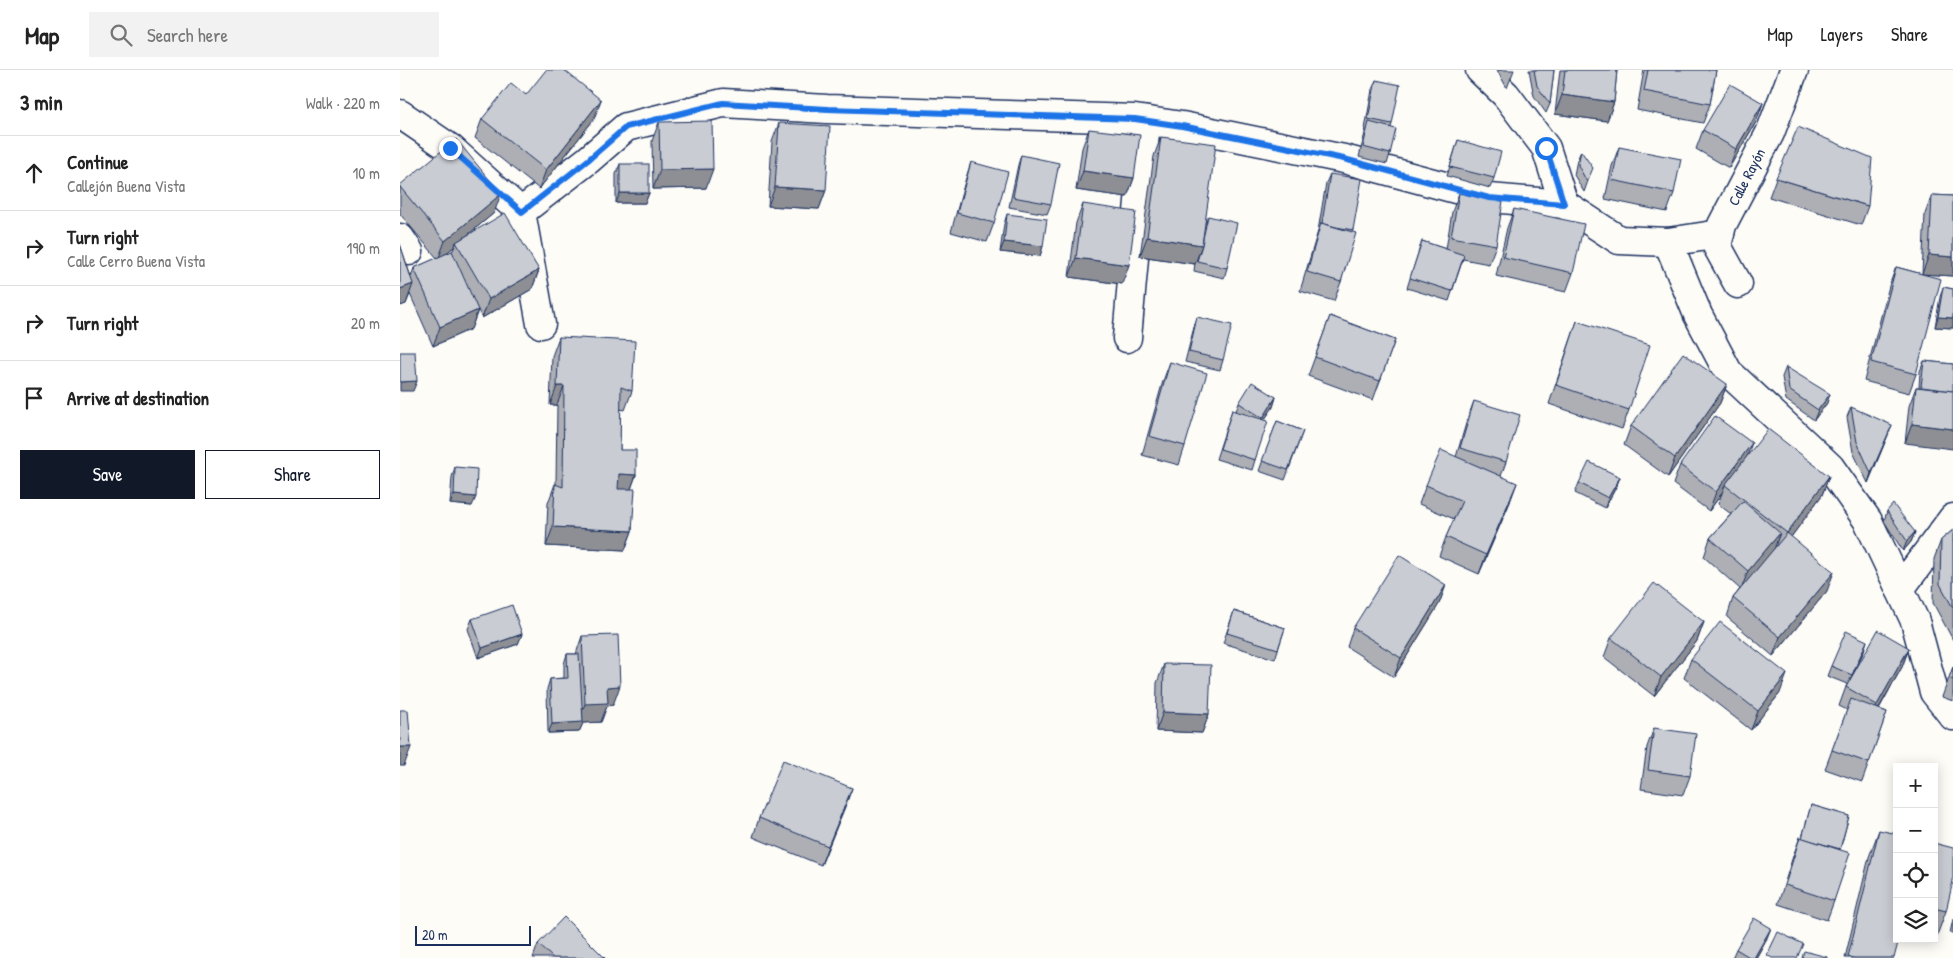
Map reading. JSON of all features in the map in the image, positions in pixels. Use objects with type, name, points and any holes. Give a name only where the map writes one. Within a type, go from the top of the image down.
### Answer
[{"type":"street","points":[[1480,70],[1506,95],[1546,148],[1564,204]]},
{"type":"street","name":"Calle Rayón","points":[[1738,284],[1717,246],[1722,225],[1770,133],[1794,70]]},
{"type":"street","points":[[522,212],[588,160],[626,127],[723,103],[828,109],[1113,117],[1146,121],[1182,126],[1344,159],[1489,198],[1564,204],[1619,240],[1668,242],[1720,234]]},
{"type":"street","points":[[400,114],[450,148],[522,212],[541,324]]},
{"type":"street","points":[[1127,338],[1146,121]]},
{"type":"street","points":[[1668,242],[1698,315],[1728,372],[1830,467],[1868,521],[1915,621],[1934,692],[1953,716]]},
{"type":"street","points":[[1900,589],[1953,518]]},
{"type":"building","points":[[546,70],[564,70],[601,100],[546,170],[482,119],[511,83],[526,95]]},
{"type":"building","points":[[1534,70],[1554,70],[1550,104],[1537,86]]},
{"type":"building","points":[[1565,70],[1617,70],[1614,102],[1562,95]]},
{"type":"building","points":[[1648,70],[1716,70],[1710,104],[1644,91]]},
{"type":"building","points":[[1376,80],[1400,85],[1392,124],[1368,119]]},
{"type":"building","points":[[1730,84],[1763,103],[1736,149],[1703,130]]},
{"type":"building","points":[[712,121],[713,169],[660,170],[659,122]]},
{"type":"building","points":[[1369,122],[1396,129],[1390,154],[1363,147]]},
{"type":"building","points":[[779,123],[830,126],[826,190],[775,187]]},
{"type":"building","points":[[1798,127],[1872,158],[1868,206],[1776,178]]},
{"type":"building","points":[[1089,129],[1140,135],[1134,178],[1083,171]]},
{"type":"building","points":[[1161,137],[1216,144],[1202,245],[1147,237]]},
{"type":"building","points":[[456,139],[501,194],[445,241],[400,185]]},
{"type":"building","points":[[1458,140],[1501,152],[1494,178],[1450,167]]},
{"type":"building","points":[[1619,147],[1681,159],[1674,193],[1612,180]]},
{"type":"building","points":[[1581,151],[1593,168],[1587,182],[1578,165]]},
{"type":"building","points":[[1021,155],[1059,163],[1051,204],[1013,197]]},
{"type":"building","points":[[971,162],[1008,172],[994,223],[957,213]]},
{"type":"building","points":[[620,164],[649,164],[649,193],[620,193]]},
{"type":"building","points":[[1330,174],[1362,179],[1353,230],[1322,223]]},
{"type":"building","points":[[1459,193],[1503,201],[1496,245],[1451,237]]},
{"type":"building","points":[[1932,195],[1953,196],[1953,257],[1929,255]]},
{"type":"building","points":[[1083,204],[1136,212],[1129,265],[1076,258]]},
{"type":"building","points":[[1514,209],[1584,224],[1573,273],[1503,257]]},
{"type":"building","points":[[505,213],[539,270],[489,299],[456,242]]},
{"type":"building","points":[[1007,214],[1047,219],[1043,246],[1004,242]]},
{"type":"building","points":[[1208,216],[1237,223],[1227,268],[1197,261]]},
{"type":"building","points":[[1321,223],[1356,233],[1341,282],[1307,272]]},
{"type":"building","points":[[1422,241],[1464,255],[1452,291],[1410,278]]},
{"type":"building","points":[[400,244],[413,284],[400,289]]},
{"type":"building","points":[[452,251],[478,310],[440,327],[414,268]]},
{"type":"building","points":[[1896,267],[1941,279],[1916,374],[1871,362]]},
{"type":"building","points":[[1943,287],[1953,289],[1953,318],[1938,317]]},
{"type":"building","points":[[1330,316],[1395,340],[1380,381],[1315,357]]},
{"type":"building","points":[[1197,317],[1232,325],[1223,360],[1189,352]]},
{"type":"building","points":[[1577,321],[1650,345],[1629,410],[1556,385]]},
{"type":"building","points":[[559,337],[635,341],[632,391],[621,387],[620,450],[636,450],[636,475],[619,474],[618,489],[635,489],[632,531],[553,527],[555,484],[563,487],[564,386],[557,386]]},
{"type":"building","points":[[400,352],[415,352],[417,381],[400,382]]},
{"type":"building","points":[[1683,353],[1727,384],[1675,458],[1631,426]]},
{"type":"building","points":[[1924,361],[1953,364],[1953,391],[1921,387]]},
{"type":"building","points":[[1170,362],[1207,373],[1185,446],[1149,436]]},
{"type":"building","points":[[1786,367],[1830,394],[1818,410],[1789,390]]},
{"type":"building","points":[[1252,382],[1276,397],[1263,418],[1239,403]]},
{"type":"building","points":[[1916,387],[1953,391],[1953,429],[1912,424]]},
{"type":"building","points":[[1474,401],[1520,415],[1506,462],[1460,448]]},
{"type":"building","points":[[1851,407],[1892,425],[1871,473],[1857,442]]},
{"type":"building","points":[[1232,410],[1268,421],[1255,460],[1220,449]]},
{"type":"building","points":[[1715,416],[1752,443],[1716,492],[1680,465]]},
{"type":"building","points":[[1277,421],[1303,431],[1288,470],[1262,461]]},
{"type":"building","points":[[1768,429],[1829,476],[1787,533],[1725,485]]},
{"type":"building","points":[[1441,450],[1517,483],[1486,555],[1446,537],[1462,501],[1426,485]]},
{"type":"building","points":[[1589,462],[1620,477],[1608,498],[1579,483]]},
{"type":"building","points":[[455,467],[477,469],[476,497],[454,495]]},
{"type":"building","points":[[1743,501],[1780,533],[1748,571],[1710,538]]},
{"type":"building","points":[[1893,504],[1915,532],[1907,541],[1887,511]]},
{"type":"building","points":[[1953,530],[1953,608],[1940,584],[1941,540]]},
{"type":"building","points":[[1787,533],[1834,572],[1780,637],[1733,598]]},
{"type":"building","points":[[1399,555],[1446,585],[1401,658],[1353,628]]},
{"type":"building","points":[[1654,583],[1704,622],[1661,677],[1611,638]]},
{"type":"building","points":[[512,605],[522,634],[482,648],[472,619]]},
{"type":"building","points":[[1234,611],[1285,628],[1278,649],[1227,633]]},
{"type":"building","points":[[1720,622],[1787,674],[1758,711],[1691,659]]},
{"type":"building","points":[[1878,630],[1909,648],[1877,705],[1846,687]]},
{"type":"building","points":[[1846,631],[1867,641],[1852,675],[1831,666]]},
{"type":"building","points":[[618,635],[620,686],[607,687],[608,703],[585,704],[582,636]]},
{"type":"building","points":[[567,654],[579,654],[583,722],[552,724],[550,679],[568,678]]},
{"type":"building","points":[[1164,664],[1211,665],[1209,714],[1163,712]]},
{"type":"building","points":[[1953,667],[1953,680],[1949,678]]},
{"type":"building","points":[[1851,699],[1887,712],[1869,763],[1832,750]]},
{"type":"building","points":[[400,710],[408,710],[411,747],[400,747]]},
{"type":"building","points":[[1654,728],[1696,734],[1690,776],[1648,770]]},
{"type":"building","points":[[783,760],[852,788],[828,846],[759,818]]},
{"type":"building","points":[[1811,805],[1849,816],[1840,849],[1802,838]]},
{"type":"building","points":[[1879,830],[1893,833],[1893,943],[1898,943],[1894,958],[1848,957]]},
{"type":"building","points":[[1800,837],[1850,853],[1834,901],[1785,885]]},
{"type":"building","points":[[1938,844],[1953,848],[1953,881],[1946,911],[1938,909]]},
{"type":"building","points":[[564,917],[605,958],[553,958],[538,944]]},
{"type":"building","points":[[1754,918],[1771,928],[1754,958],[1751,958],[1736,949]]},
{"type":"building","points":[[1778,932],[1803,944],[1797,958],[1772,958],[1767,955]]},
{"type":"building","points":[[1804,951],[1827,957],[1827,958],[1802,958]]},
{"type":"route","points":[[450,148],[522,212],[588,160],[626,127],[723,103],[828,109],[1135,119],[1182,126],[1233,138],[1344,159],[1414,180],[1489,198],[1564,204],[1546,148]]}]
